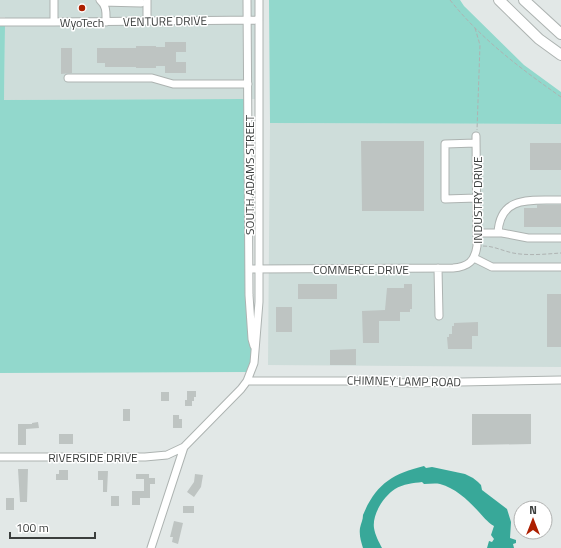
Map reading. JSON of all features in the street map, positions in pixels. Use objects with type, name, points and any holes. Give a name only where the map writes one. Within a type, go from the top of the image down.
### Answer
[{"type":"highway","points":[[499,0],[539,39],[561,55]]},
{"type":"highway","points":[[524,0],[561,34]]},
{"type":"street","points":[[54,0],[54,22]]},
{"type":"street","name":"SOUTH ADAMS STREET","points":[[247,0],[249,269],[252,339],[255,350]]},
{"type":"street","name":"SOUTH ADAMS STREET","points":[[184,447],[232,399],[247,381],[254,363],[260,302],[258,0]]},
{"type":"street","points":[[101,1],[144,1],[147,21]]},
{"type":"street","points":[[101,1],[106,9],[106,22]]},
{"type":"street","name":"VENTURE DRIVE","points":[[0,22],[259,20]]},
{"type":"street","points":[[68,78],[152,78],[173,84],[248,84]]},
{"type":"street","points":[[476,140],[444,144],[445,199],[477,198]]},
{"type":"street","name":"INDUSTRY DRIVE","points":[[473,260],[477,246],[478,233],[476,140]]},
{"type":"street","points":[[498,233],[500,221],[506,211],[516,202],[561,200]]},
{"type":"street","points":[[478,233],[498,233],[528,238],[561,238]]},
{"type":"street","points":[[473,260],[492,267],[561,267]]},
{"type":"street","name":"COMMERCE DRIVE","points":[[249,269],[460,268],[473,260]]},
{"type":"street","points":[[438,268],[439,316]]},
{"type":"street","name":"CHIMNEY LAMP ROAD","points":[[247,381],[346,380],[419,382],[561,380]]},
{"type":"street","points":[[151,548],[184,447]]},
{"type":"street","name":"RIVERSIDE DRIVE","points":[[0,457],[145,457],[167,455],[184,447]]},
{"type":"path","points":[[450,0],[474,28],[521,68],[561,97]]},
{"type":"path","points":[[474,28],[480,45],[476,140]]},
{"type":"path","points":[[477,246],[497,247],[512,253],[522,254],[561,254]]},
{"type":"shaded area","points":[[0,0],[261,0],[262,99],[4,100],[5,17],[0,17]]},
{"type":"shaded area","points":[[269,0],[460,0],[464,6],[524,65],[561,92],[561,124],[270,123]]},
{"type":"shaded area","points":[[0,26],[5,26],[4,100],[245,99],[251,342],[251,360],[247,372],[0,373]]},
{"type":"shaded area","points":[[270,123],[561,124],[561,367],[268,365]]},
{"type":"shaded area","points":[[424,466],[426,468],[432,467],[465,474],[473,478],[481,485],[482,490],[507,509],[511,522],[510,538],[516,540],[516,543],[513,544],[514,548],[487,548],[489,541],[492,542],[494,539],[491,535],[494,526],[456,491],[440,484],[424,484],[422,482],[401,486],[387,496],[377,511],[374,523],[375,533],[382,548],[363,548],[360,528],[363,515],[368,504],[386,482],[413,469]]},
{"type":"building","points":[[165,42],[186,42],[186,52],[176,52],[176,62],[186,62],[186,73],[165,73],[165,66],[156,66],[156,68],[105,67],[105,63],[97,63],[97,48],[136,48],[136,46],[165,47]]},
{"type":"building","points":[[61,48],[72,48],[72,73],[61,74]]},
{"type":"building","points":[[361,141],[424,141],[424,211],[362,211]]},
{"type":"building","points":[[530,143],[561,143],[561,170],[530,170]]},
{"type":"building","points":[[537,205],[561,205],[561,227],[524,227],[524,208],[537,208]]},
{"type":"building","points":[[298,284],[337,284],[337,299],[298,299]]},
{"type":"building","points":[[404,284],[412,284],[412,309],[410,309],[410,312],[400,312],[400,321],[379,321],[379,343],[363,343],[362,311],[385,310],[387,288],[404,288]]},
{"type":"building","points":[[547,294],[561,294],[561,347],[547,347]]},
{"type":"building","points":[[276,307],[292,307],[292,332],[276,332]]},
{"type":"building","points":[[478,322],[478,336],[472,336],[472,349],[448,349],[447,337],[449,337],[449,334],[452,334],[452,326],[454,326],[454,323]]},
{"type":"building","points":[[356,349],[356,365],[330,365],[330,350]]},
{"type":"building","points":[[187,391],[196,391],[196,397],[194,397],[194,401],[192,401],[192,406],[185,406]]},
{"type":"building","points":[[161,392],[169,392],[169,401],[161,401]]},
{"type":"building","points":[[123,409],[130,409],[130,421],[123,421]]},
{"type":"building","points":[[472,414],[531,414],[531,444],[472,445]]},
{"type":"building","points":[[173,415],[179,415],[179,419],[182,419],[182,428],[173,428]]},
{"type":"building","points":[[38,422],[39,428],[26,429],[26,445],[18,445],[18,424],[32,424]]},
{"type":"building","points":[[59,434],[73,434],[73,444],[59,444]]},
{"type":"building","points":[[18,469],[28,469],[27,502],[20,502]]},
{"type":"building","points":[[59,470],[68,470],[68,480],[56,480],[56,474],[59,474]]},
{"type":"building","points":[[98,471],[108,471],[107,492],[103,492],[103,480],[98,480]]},
{"type":"building","points":[[136,474],[149,474],[149,478],[155,478],[155,484],[150,484],[150,498],[140,498],[140,505],[132,505],[132,491],[144,491],[144,479],[136,479]]},
{"type":"building","points":[[195,474],[203,475],[201,487],[194,497],[187,492],[194,482]]},
{"type":"building","points":[[111,496],[119,496],[119,506],[111,506]]},
{"type":"building","points":[[6,498],[14,498],[14,510],[6,510]]},
{"type":"building","points":[[183,506],[194,506],[194,513],[183,513]]},
{"type":"building","points":[[174,521],[183,523],[178,544],[172,542],[173,537],[170,537]]},
{"type":"place","name":"WyoTech","points":[[82,8]]}]
